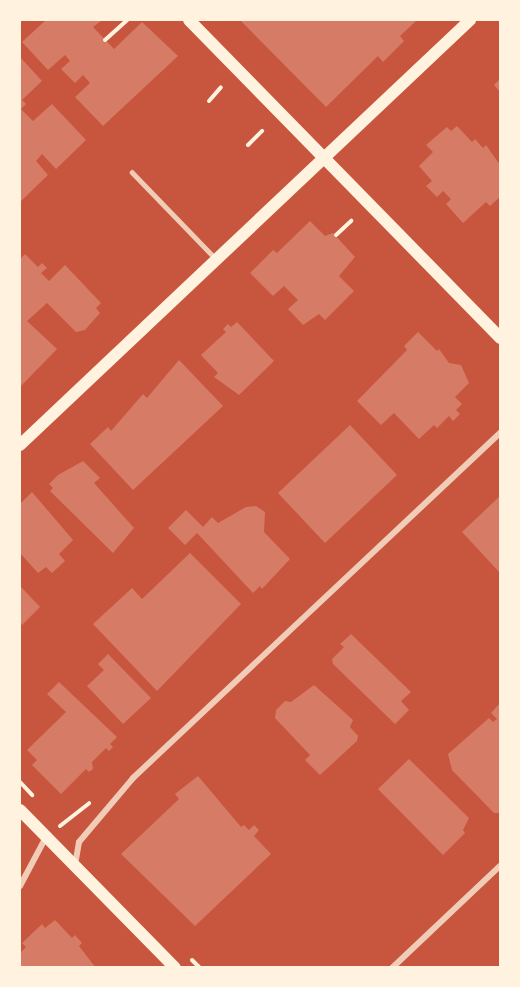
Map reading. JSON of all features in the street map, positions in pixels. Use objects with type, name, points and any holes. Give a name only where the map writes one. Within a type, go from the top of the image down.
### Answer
[{"type":"main road","points":[[189,20],[501,338]]},
{"type":"main road","points":[[20,445],[470,20]]},
{"type":"main road","points":[[20,810],[175,968]]},
{"type":"street","points":[[75,865],[79,842],[133,778],[501,433]]},
{"type":"street","points":[[20,886],[46,837]]},
{"type":"street","points":[[392,968],[501,866]]},
{"type":"lane","points":[[132,172],[217,260]]},
{"type":"path","points":[[105,40],[127,20]]},
{"type":"path","points":[[209,101],[221,87]]},
{"type":"path","points":[[248,145],[262,131]]},
{"type":"path","points":[[336,235],[351,221]]},
{"type":"path","points":[[193,960],[200,968]]},
{"type":"building","points":[[46,20],[102,20],[93,27],[114,49],[142,22],[178,56],[103,126],[75,97],[90,83],[83,75],[75,83],[61,69],[70,61],[65,55],[48,70],[22,42]]},
{"type":"building","points":[[240,20],[417,20],[400,36],[404,41],[383,62],[378,56],[326,107]]},
{"type":"building","points":[[20,57],[42,81],[22,100],[26,104],[21,109],[33,121],[52,104],[86,140],[56,169],[42,154],[36,161],[48,175],[20,202]]},
{"type":"building","points":[[500,79],[500,92],[494,85]]},
{"type":"building","points":[[457,126],[472,142],[475,139],[483,148],[486,145],[500,165],[500,197],[490,206],[486,202],[463,223],[446,204],[451,199],[443,191],[437,197],[426,186],[432,181],[419,166],[433,152],[426,145],[447,127],[451,131]]},
{"type":"building","points":[[310,221],[325,236],[333,233],[355,257],[339,276],[354,291],[325,320],[319,314],[303,325],[288,309],[298,300],[284,286],[273,296],[250,273],[273,250],[277,253]]},
{"type":"building","points":[[25,254],[38,267],[42,263],[47,268],[41,273],[49,281],[65,265],[101,303],[96,308],[100,313],[85,330],[76,332],[47,303],[27,321],[57,349],[20,387],[20,259]]},
{"type":"building","points":[[237,322],[274,361],[239,395],[214,377],[218,373],[201,355],[226,332],[223,329],[228,324],[231,327]]},
{"type":"building","points":[[418,332],[437,351],[439,349],[449,363],[461,365],[469,383],[455,397],[462,404],[456,410],[460,414],[453,421],[449,416],[437,428],[434,425],[419,439],[394,413],[381,425],[357,401],[407,350],[404,346]]},
{"type":"building","points":[[179,360],[223,406],[133,490],[90,444],[108,427],[111,431],[143,394],[147,398]]},
{"type":"building","points":[[350,425],[397,475],[325,543],[278,493]]},
{"type":"building","points":[[83,461],[100,478],[94,483],[134,528],[113,553],[50,491],[53,488],[49,484],[58,475]]},
{"type":"building","points":[[32,492],[73,540],[59,554],[65,561],[52,573],[46,567],[38,573],[20,553],[20,504]]},
{"type":"building","points":[[500,496],[500,573],[462,532]]},
{"type":"building","points":[[256,506],[265,512],[264,532],[290,559],[262,589],[260,586],[253,593],[197,533],[185,545],[168,528],[186,510],[203,527],[212,517],[218,523],[246,507]]},
{"type":"building","points":[[190,553],[241,604],[157,691],[93,624],[132,588],[142,599]]},
{"type":"building","points":[[20,586],[40,607],[22,625],[20,622]]},
{"type":"building","points":[[351,634],[411,692],[401,701],[409,710],[395,724],[333,664],[332,659],[344,647],[340,644]]},
{"type":"building","points":[[108,654],[151,698],[123,724],[87,686],[104,670],[98,664]]},
{"type":"building","points":[[59,682],[117,737],[110,744],[113,747],[109,751],[106,748],[92,762],[93,769],[89,772],[86,769],[61,794],[32,765],[37,760],[27,750],[66,712],[47,694]]},
{"type":"building","points":[[314,685],[353,720],[350,727],[358,736],[357,741],[320,775],[305,760],[310,755],[275,718],[276,710],[285,701],[291,702]]},
{"type":"building","points":[[500,703],[500,813],[494,813],[452,770],[448,754],[489,718],[493,722],[497,719],[491,713]]},
{"type":"building","points":[[409,759],[469,818],[463,830],[465,833],[443,855],[378,789]]},
{"type":"building","points":[[198,776],[241,827],[244,825],[249,830],[254,825],[259,830],[254,836],[271,854],[195,926],[121,854],[179,799],[175,794]]},
{"type":"building","points":[[55,920],[72,938],[75,935],[82,943],[79,946],[96,968],[20,968],[20,953],[26,947],[22,943],[42,924],[45,928]]}]
